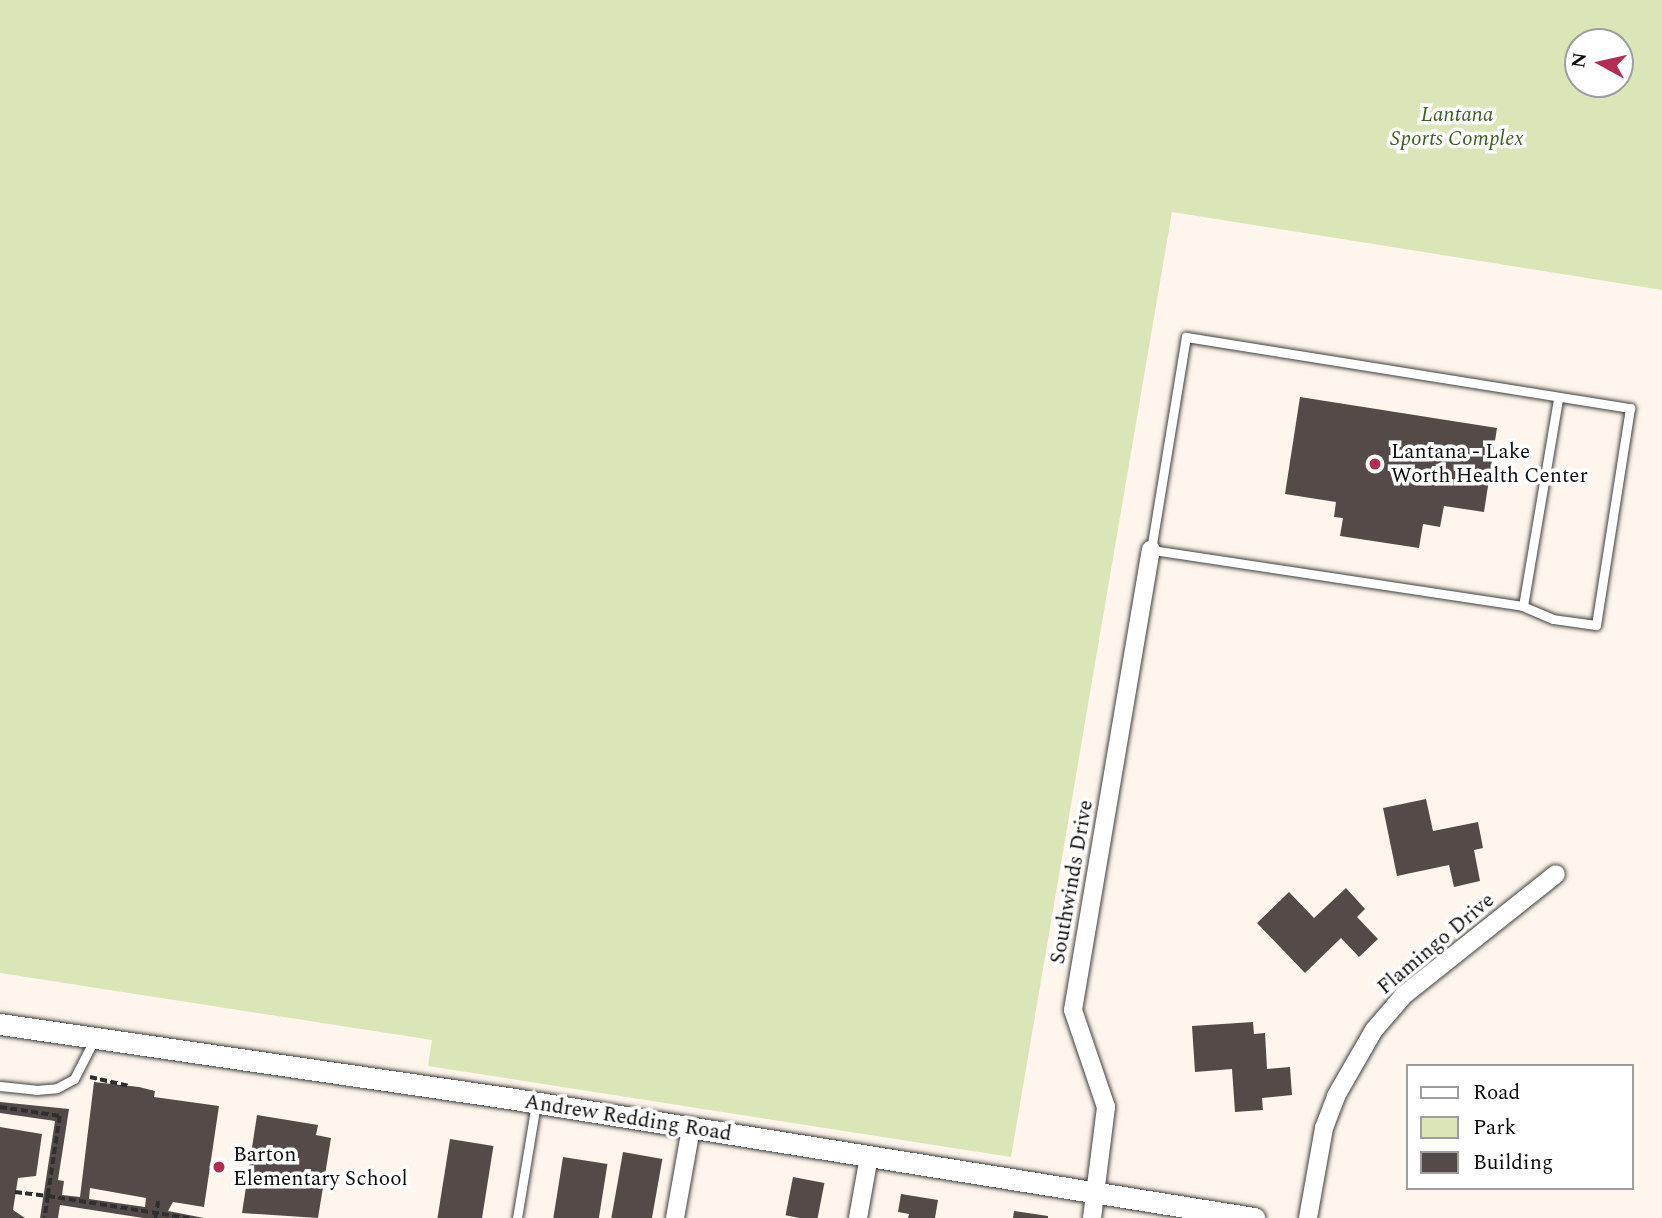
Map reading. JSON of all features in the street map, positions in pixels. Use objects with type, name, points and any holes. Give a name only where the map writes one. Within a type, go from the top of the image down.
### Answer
[{"type":"street","name":"Southwinds Drive","points":[[1092,1218],[1106,1107],[1073,1010],[1151,550]]},
{"type":"street","name":"Flamingo Drive","points":[[1308,1218],[1324,1128],[1336,1096],[1374,1030],[1404,995],[1556,874]]},
{"type":"street","name":"Andrew Redding Road","points":[[0,1024],[536,1103],[1254,1218]]},
{"type":"street","points":[[675,1218],[691,1128]]},
{"type":"street","points":[[858,1218],[869,1156]]},
{"type":"lane","points":[[1186,337],[1559,400],[1630,408],[1596,625],[1553,620],[1523,606],[1151,550],[1186,337]]},
{"type":"lane","points":[[1523,606],[1559,400]]},
{"type":"lane","points":[[0,1086],[57,1088],[77,1075],[94,1038]]},
{"type":"lane","points":[[517,1218],[536,1103]]},
{"type":"path","points":[[77,1075],[128,1086]]},
{"type":"path","points":[[0,1107],[61,1116],[45,1218]]},
{"type":"path","points":[[15,1192],[189,1218]]},
{"type":"path","points":[[156,1215],[158,1201]]},
{"type":"green space","name":"Lantana Sports Complex","points":[[0,0],[1662,0],[1662,290],[1172,212],[1011,1157],[428,1066],[432,1040],[0,973]]},
{"type":"building","points":[[1300,397],[1497,428],[1484,512],[1444,506],[1440,527],[1423,524],[1419,548],[1340,536],[1343,518],[1334,517],[1336,502],[1285,494]]},
{"type":"building","points":[[1426,799],[1433,831],[1478,822],[1483,848],[1474,850],[1480,881],[1454,887],[1449,865],[1397,876],[1383,808]]},
{"type":"building","points":[[1346,888],[1365,909],[1357,917],[1378,939],[1359,957],[1341,938],[1305,973],[1257,923],[1289,892],[1314,918]]},
{"type":"building","points":[[1253,1022],[1254,1034],[1265,1033],[1267,1069],[1290,1067],[1292,1095],[1262,1098],[1263,1110],[1235,1112],[1232,1069],[1195,1072],[1192,1026]]},
{"type":"building","points":[[94,1082],[139,1087],[155,1091],[154,1097],[219,1106],[204,1207],[173,1202],[168,1211],[204,1218],[143,1218],[60,1205],[58,1218],[40,1218],[55,1121],[0,1113],[0,1102],[69,1109],[58,1180],[64,1181],[62,1195],[80,1197]],"holes":[[[90,1188],[146,1198],[145,1207],[89,1199]]]},
{"type":"building","points":[[257,1115],[318,1125],[316,1135],[331,1138],[318,1218],[242,1213]]},
{"type":"building","points":[[0,1127],[42,1134],[36,1176],[18,1178],[13,1210],[25,1218],[0,1218]]},
{"type":"building","points":[[450,1139],[493,1146],[482,1218],[437,1218]]},
{"type":"building","points":[[623,1152],[662,1159],[652,1218],[611,1218]]},
{"type":"building","points":[[563,1157],[607,1164],[599,1218],[553,1218]]},
{"type":"building","points":[[793,1177],[824,1183],[818,1218],[786,1215]]},
{"type":"building","points":[[901,1194],[938,1200],[935,1218],[908,1218],[909,1214],[898,1212]]},
{"type":"building","points":[[1014,1211],[1048,1216],[1048,1218],[1013,1218]]},
{"type":"place","name":"Lantana - Lake Worth Health Center","points":[[1375,464]]},
{"type":"place","name":"Barton Elementary School","points":[[219,1167]]}]
